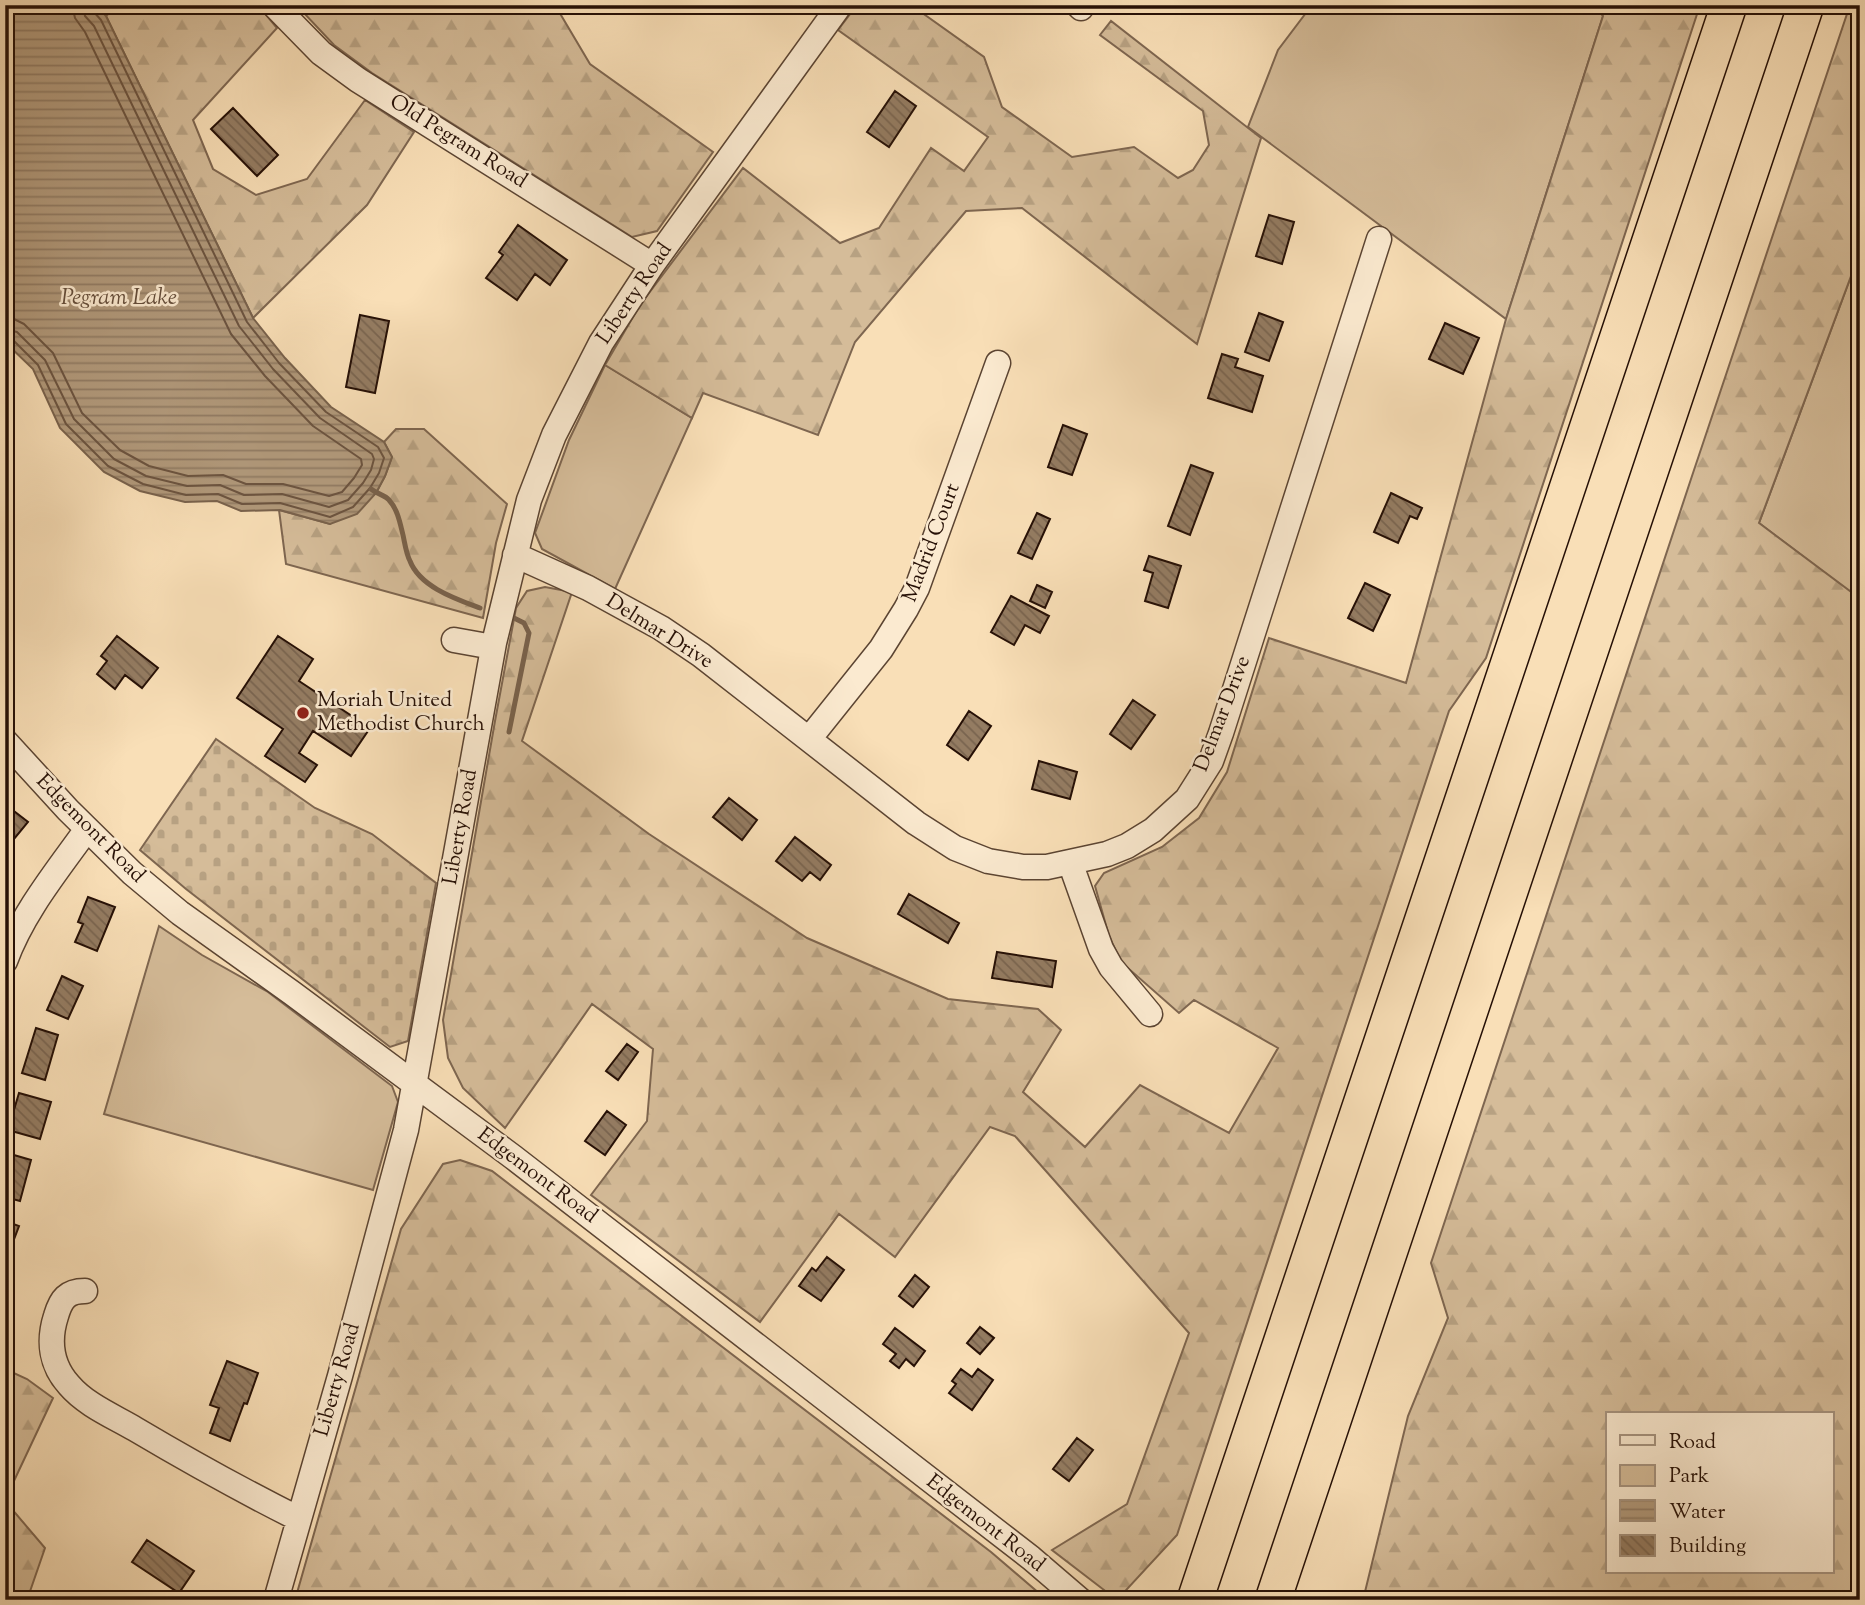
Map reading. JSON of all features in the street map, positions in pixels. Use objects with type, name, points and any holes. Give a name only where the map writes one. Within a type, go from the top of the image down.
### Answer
[{"type":"highway","points":[[1195,1600],[1729,5]]},
{"type":"highway","points":[[1273,1600],[1806,5]]},
{"type":"street","name":"Old Pegram Road","points":[[274,5],[321,53],[358,80],[652,265]]},
{"type":"street","name":"Liberty Road","points":[[276,1600],[407,1130],[493,648],[529,500],[554,435],[601,343],[652,265],[840,5]]},
{"type":"street","name":"Delmar Drive","points":[[515,555],[588,588],[661,628],[701,655],[915,823],[955,848],[988,860],[1023,867],[1047,867],[1107,855],[1153,830],[1187,799],[1211,761],[1379,239]]},
{"type":"street","name":"Madrid Court","points":[[809,739],[881,649],[906,609],[921,576],[998,363]]},
{"type":"street","points":[[454,640],[493,648]]},
{"type":"street","name":"Edgemont Road","points":[[5,741],[87,829],[132,873],[180,913],[546,1182],[1031,1558],[1080,1600]]},
{"type":"street","points":[[5,961],[31,907],[87,829]]},
{"type":"street","points":[[1070,862],[1101,949],[1111,967],[1150,1014]]},
{"type":"street","points":[[85,1291],[74,1291],[66,1296],[59,1307],[52,1331],[52,1355],[69,1386],[88,1402],[195,1465],[299,1519]]},
{"type":"green space","points":[[118,5],[258,5],[277,28],[193,120],[213,169],[256,195],[307,179],[365,100],[414,132],[367,205],[253,318],[106,16]]},
{"type":"green space","points":[[307,5],[555,5],[590,64],[713,152],[657,231],[632,237],[372,73],[334,45],[302,11]]},
{"type":"green space","points":[[857,5],[911,5],[984,57],[1002,107],[1072,157],[1134,147],[1178,178],[1193,170],[1209,145],[1203,111],[1100,35],[1111,21],[1261,138],[1197,344],[1022,208],[966,211],[855,342],[818,435],[703,393],[692,418],[605,365],[640,305],[743,168],[840,243],[879,228],[931,148],[964,171],[988,137],[838,30]]},
{"type":"green space","points":[[1312,5],[1595,5],[1603,16],[1506,319],[1248,127],[1278,50]]},
{"type":"green space","points":[[1595,5],[1700,5],[1486,658],[1449,711],[1177,1535],[1117,1600],[1052,1550],[1127,1504],[1189,1333],[1015,1136],[990,1127],[895,1257],[839,1214],[760,1322],[591,1195],[647,1121],[653,1049],[592,1004],[505,1128],[463,1088],[448,1058],[443,1020],[516,608],[527,591],[545,587],[572,592],[522,741],[649,834],[807,938],[948,999],[1038,1009],[1061,1030],[1023,1092],[1085,1147],[1140,1085],[1229,1133],[1278,1048],[1194,1000],[1179,1013],[1121,962],[1109,936],[1095,886],[1104,873],[1162,847],[1199,818],[1227,772],[1269,638],[1406,683],[1506,319],[1603,16]]},
{"type":"green space","points":[[1850,5],[1860,5],[1860,252],[1759,523],[1850,591],[1860,586],[1860,1600],[1363,1600],[1408,1416],[1448,1318],[1431,1263]]},
{"type":"green space","points":[[1860,252],[1860,586],[1850,592],[1759,523]]},
{"type":"green space","points":[[605,365],[692,418],[615,589],[542,549],[535,533],[569,440]]},
{"type":"green space","points":[[396,429],[424,429],[507,504],[496,543],[483,618],[286,564],[279,510],[330,524],[376,493],[392,457],[384,442]]},
{"type":"green space","points":[[216,739],[315,808],[372,834],[436,883],[408,1041],[390,1047],[186,889],[140,850]]},
{"type":"green space","points":[[159,926],[202,955],[268,992],[392,1086],[398,1102],[373,1190],[104,1114]]},
{"type":"green space","points":[[460,1160],[492,1171],[991,1552],[1047,1600],[295,1600],[401,1229],[443,1164]]},
{"type":"green space","points":[[5,1369],[27,1379],[53,1398],[5,1500]]},
{"type":"green space","points":[[5,1501],[45,1548],[27,1600],[5,1600]]},
{"type":"water","name":"Pegram Lake","points":[[5,5],[96,5],[106,16],[253,318],[285,358],[331,407],[384,442],[392,457],[376,493],[357,514],[330,524],[280,510],[241,511],[217,501],[185,502],[140,491],[104,472],[60,428],[33,369],[5,342]]},
{"type":"building","points":[[895,91],[916,106],[889,147],[867,132]]},
{"type":"building","points":[[233,108],[278,155],[257,176],[211,129]]},
{"type":"building","points":[[1269,215],[1294,222],[1282,264],[1256,256]]},
{"type":"building","points":[[518,225],[567,260],[550,285],[535,274],[517,300],[486,278],[503,255],[499,252]]},
{"type":"building","points":[[1259,313],[1283,322],[1269,361],[1245,352]]},
{"type":"building","points":[[360,315],[389,321],[375,393],[346,387]]},
{"type":"building","points":[[1445,323],[1479,338],[1463,374],[1429,359]]},
{"type":"building","points":[[1222,354],[1238,359],[1235,367],[1263,376],[1252,412],[1208,398]]},
{"type":"building","points":[[1063,425],[1087,434],[1072,475],[1048,467]]},
{"type":"building","points":[[1191,465],[1213,473],[1190,535],[1168,526]]},
{"type":"building","points":[[1391,493],[1422,508],[1417,519],[1410,516],[1398,543],[1374,532]]},
{"type":"building","points":[[1037,513],[1050,519],[1032,559],[1018,553]]},
{"type":"building","points":[[1149,556],[1181,566],[1168,608],[1145,601],[1153,573],[1144,570]]},
{"type":"building","points":[[1365,583],[1390,595],[1373,631],[1348,618]]},
{"type":"building","points":[[1037,585],[1052,592],[1045,608],[1030,601]]},
{"type":"building","points":[[1011,596],[1049,616],[1040,633],[1025,625],[1014,645],[991,632]]},
{"type":"building","points":[[117,636],[158,668],[142,688],[125,675],[115,689],[97,674],[107,661],[101,656]]},
{"type":"building","name":"Moriah United Methodist Church","points":[[278,636],[313,659],[299,681],[370,728],[351,756],[313,731],[299,753],[317,765],[305,782],[265,756],[283,729],[237,698]]},
{"type":"building","points":[[1133,700],[1155,715],[1131,749],[1110,734]]},
{"type":"building","points":[[969,711],[991,726],[968,760],[947,745]]},
{"type":"building","points":[[1039,761],[1077,772],[1070,799],[1032,789]]},
{"type":"building","points":[[729,798],[757,820],[742,840],[713,817]]},
{"type":"building","points":[[10,808],[28,822],[5,850],[5,814]]},
{"type":"building","points":[[795,837],[831,865],[820,880],[810,872],[802,881],[776,861]]},
{"type":"building","points":[[909,894],[959,923],[948,943],[898,914]]},
{"type":"building","points":[[88,897],[115,907],[97,951],[75,942],[83,924],[78,922]]},
{"type":"building","points":[[997,952],[1056,961],[1052,987],[992,978]]},
{"type":"building","points":[[62,976],[83,986],[68,1019],[47,1010]]},
{"type":"building","points":[[36,1028],[58,1035],[45,1080],[22,1073]]},
{"type":"building","points":[[627,1044],[638,1052],[618,1080],[606,1071]]},
{"type":"building","points":[[19,1093],[51,1102],[40,1139],[8,1130]]},
{"type":"building","points":[[607,1111],[626,1125],[605,1155],[585,1141]]},
{"type":"building","points":[[7,1153],[31,1160],[20,1201],[5,1197]]},
{"type":"building","points":[[5,1221],[19,1226],[13,1242],[5,1239]]},
{"type":"building","points":[[827,1257],[844,1270],[821,1301],[799,1286],[812,1268],[816,1271]]},
{"type":"building","points":[[915,1275],[929,1287],[913,1307],[899,1296]]},
{"type":"building","points":[[980,1327],[994,1338],[980,1354],[967,1343]]},
{"type":"building","points":[[895,1328],[925,1351],[914,1366],[906,1359],[899,1368],[890,1361],[896,1354],[883,1344]]},
{"type":"building","points":[[227,1361],[258,1373],[230,1441],[210,1433],[219,1408],[210,1405]]},
{"type":"building","points":[[961,1369],[972,1377],[978,1369],[993,1380],[972,1410],[949,1393],[956,1384],[952,1381]]},
{"type":"building","points":[[1077,1438],[1093,1450],[1069,1481],[1053,1469]]},
{"type":"building","points":[[147,1540],[194,1571],[179,1593],[132,1562]]},
{"type":"waterway","points":[[371,489],[387,498],[395,508],[409,558],[422,578],[440,591],[480,608]]},
{"type":"waterway","points":[[509,732],[529,633],[524,623],[514,618]]},
{"type":"place","name":"Moriah United Methodist Church","points":[[303,713]]}]
